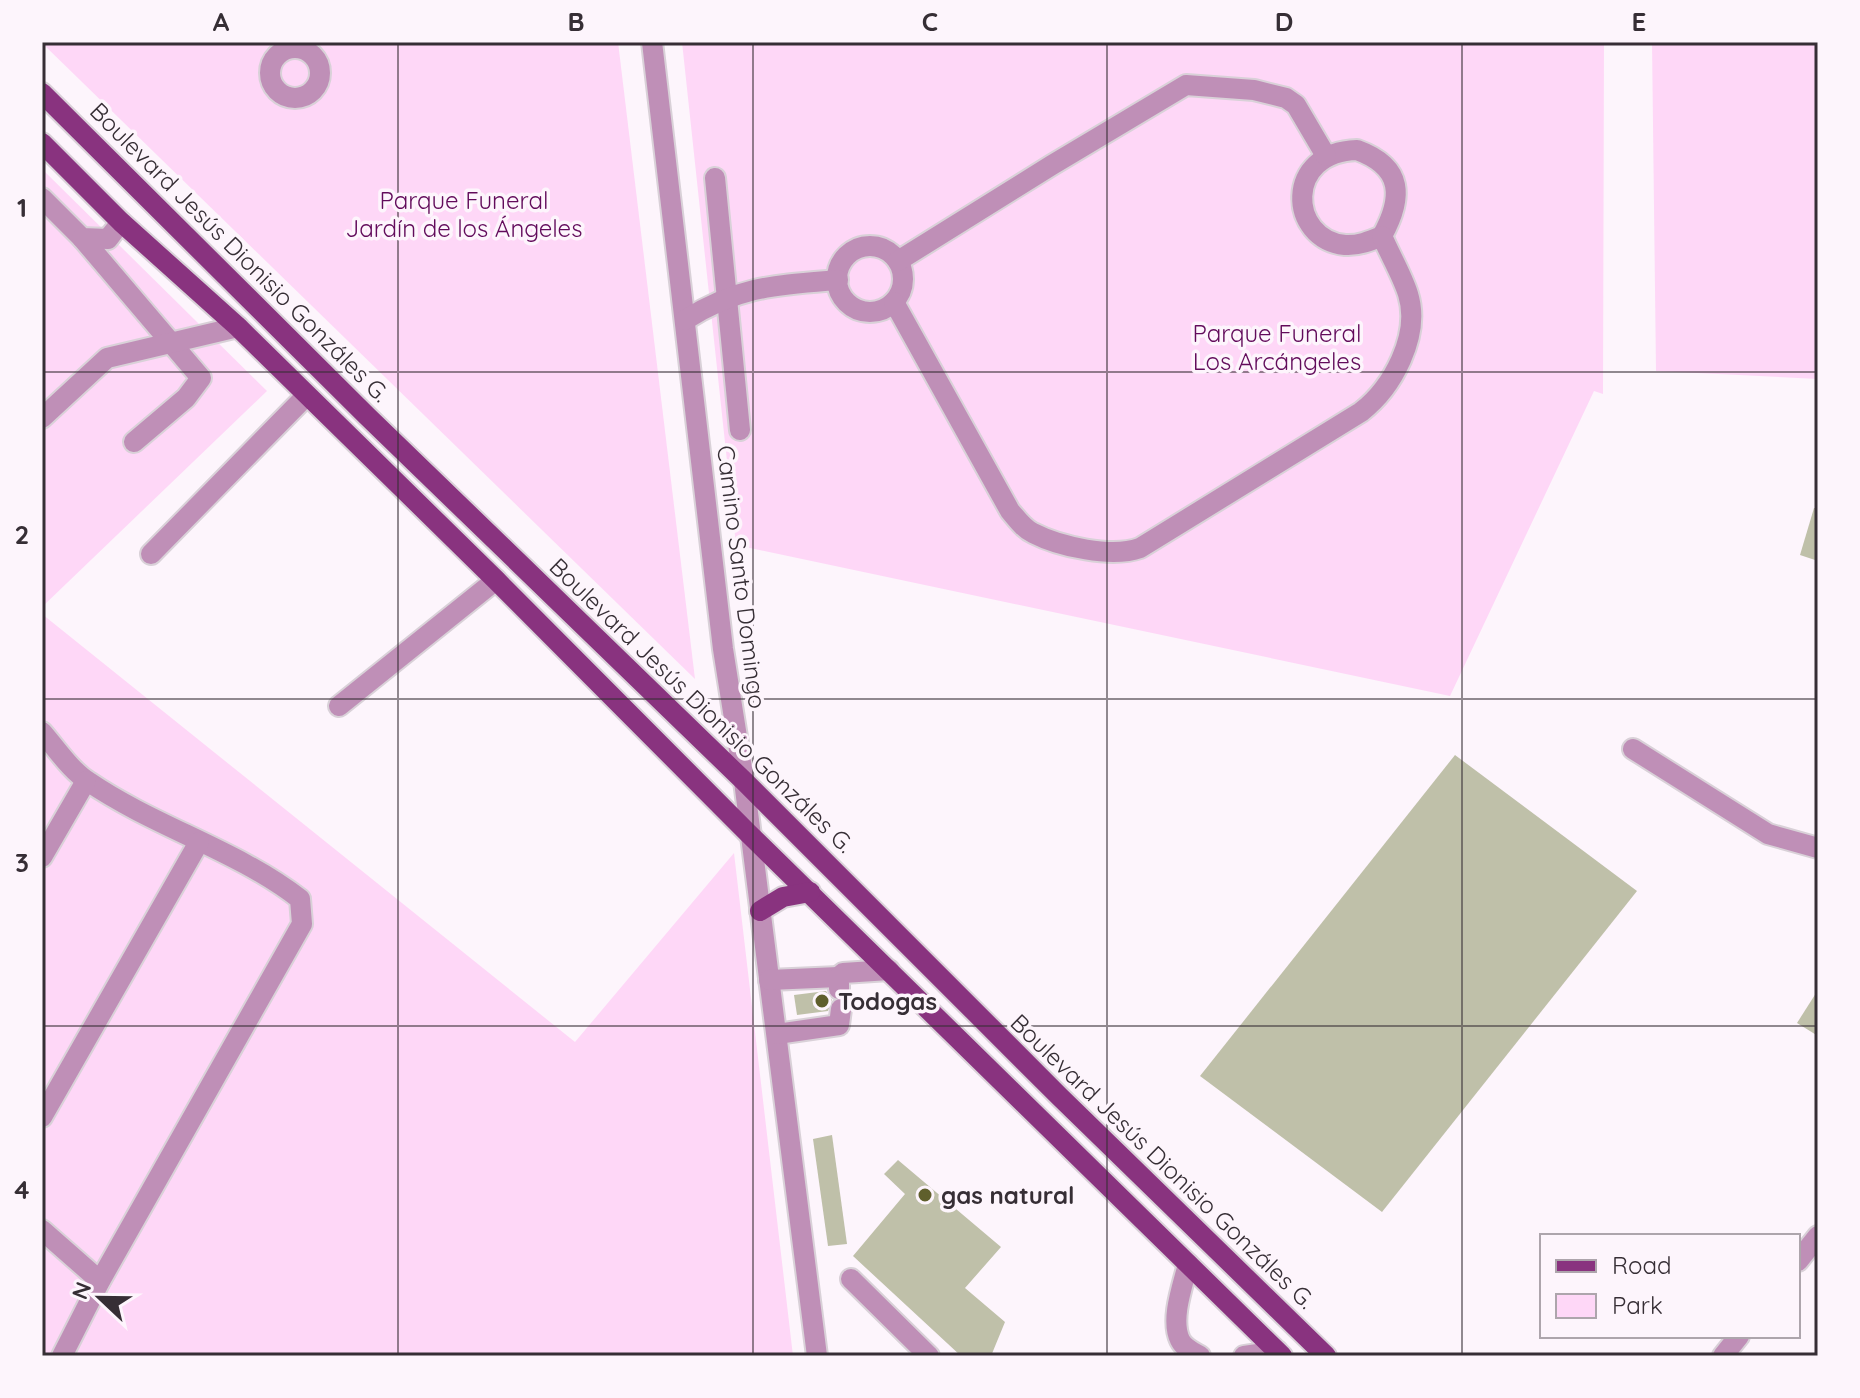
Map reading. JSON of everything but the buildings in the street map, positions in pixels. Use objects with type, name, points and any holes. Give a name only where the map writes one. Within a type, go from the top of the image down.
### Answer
[{"type":"main road","name":"Boulevard Jesús Dionisio Gonzáles G.","points":[[42,93],[1326,1356]]},
{"type":"main road","points":[[42,143],[121,222],[238,327],[1280,1354]]},
{"type":"main road","points":[[760,911],[783,897],[810,892]]},
{"type":"street","name":"Camino Santo Domingo","points":[[652,42],[723,649],[744,781],[817,1356]]},
{"type":"street","points":[[898,261],[1186,85],[1254,90],[1286,98],[1296,105],[1326,156]]},
{"type":"street","points":[[1357,150],[1373,156],[1386,166],[1394,180],[1397,196],[1395,212],[1382,236],[1362,244],[1346,245],[1332,242],[1319,234],[1309,222],[1303,209],[1302,193],[1314,166],[1326,156],[1357,150]]},
{"type":"street","points":[[715,178],[740,430]]},
{"type":"street","points":[[42,198],[82,238],[201,378],[186,398],[134,442]]},
{"type":"street","points":[[82,238],[108,239],[121,222]]},
{"type":"street","points":[[894,302],[1019,522],[1030,532],[1049,539],[1120,554],[1140,548],[1334,429],[1361,412],[1386,389],[1407,338],[1411,305],[1382,236]]},
{"type":"street","points":[[861,247],[882,248],[898,261],[903,282],[894,302],[875,312],[864,311],[846,300],[840,291],[838,280],[844,260],[861,247]]},
{"type":"street","points":[[685,320],[728,296],[771,285],[838,280]]},
{"type":"street","points":[[42,418],[107,358],[238,327]]},
{"type":"street","points":[[151,554],[306,396]]},
{"type":"street","points":[[339,706],[496,580]]},
{"type":"street","points":[[42,732],[86,781],[276,880],[300,899],[302,924],[100,1281],[62,1356]]},
{"type":"street","points":[[1633,749],[1768,834],[1818,848]]},
{"type":"street","points":[[42,857],[86,781]]},
{"type":"street","points":[[42,1117],[199,842]]},
{"type":"street","points":[[777,1034],[839,1025],[840,992],[846,972],[889,970]]},
{"type":"street","points":[[769,980],[840,992]]},
{"type":"street","points":[[42,1230],[100,1281]]},
{"type":"street","points":[[1800,1258],[1818,1236]]},
{"type":"street","points":[[1188,1264],[1178,1309],[1176,1348],[1186,1347],[1200,1356]]},
{"type":"street","points":[[851,1279],[929,1356]]},
{"type":"street","points":[[901,1330],[902,1356]]},
{"type":"street","points":[[1723,1356],[1737,1338]]},
{"type":"street","points":[[1244,1356],[1280,1354]]},
{"type":"green space","name":"Parque Funeral Jardín de los Ángeles","points":[[618,42],[695,679],[42,43]]},
{"type":"green space","name":"Parque Funeral Los Arcángeles","points":[[682,42],[1604,42],[1603,394],[1594,391],[1450,696],[736,545]]},
{"type":"green space","points":[[1652,42],[1818,42],[1818,379],[1656,371]]},
{"type":"green space","points":[[42,169],[267,391],[42,607]]},
{"type":"green space","points":[[42,614],[575,1042],[734,853],[793,1356],[42,1356]]},
{"type":"place","name":"Todogas","points":[[822,1001]]},
{"type":"place","name":"gas natural","points":[[925,1195]]}]
